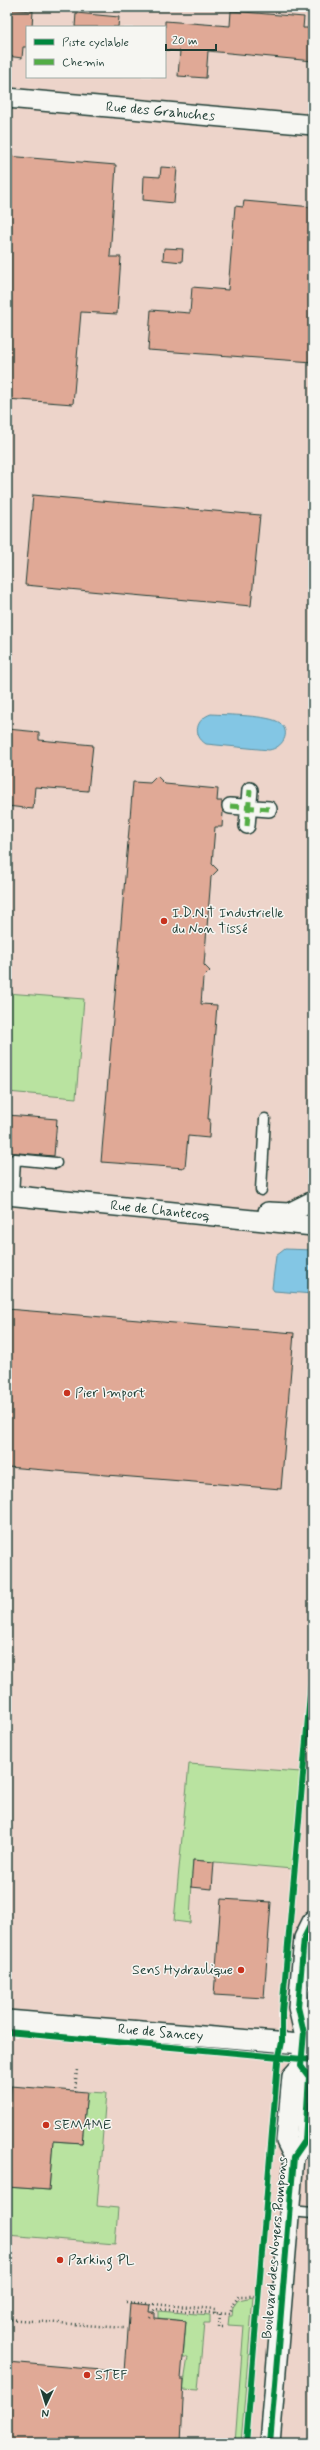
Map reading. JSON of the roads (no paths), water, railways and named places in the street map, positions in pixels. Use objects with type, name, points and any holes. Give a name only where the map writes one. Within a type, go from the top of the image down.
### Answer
[{"type":"street","name":"Rue des Grahuches","points":[[7,98],[313,125]]},
{"type":"street","points":[[247,826],[250,790]]},
{"type":"street","points":[[230,806],[269,809]]},
{"type":"street","name":"Rue de Chantecoq","points":[[10,1196],[177,1211],[234,1220],[313,1226]]},
{"type":"street","points":[[177,1211],[235,1209],[289,1213],[313,1201]]},
{"type":"street","name":"Boulevard des Noyers Pompons","points":[[306,2041],[298,2007],[304,1938],[313,1920]]},
{"type":"street","name":"Boulevard des Noyers Pompons","points":[[270,2443],[294,2157],[305,2141],[309,2077],[301,2066],[313,2012]]},
{"type":"street","name":"Rue de Sancey","points":[[7,2020],[306,2041]]},
{"type":"lane","points":[[261,1190],[265,1119]]},
{"type":"lane","points":[[10,1196],[15,1159],[56,1163]]},
{"type":"lane","points":[[290,2212],[313,2213]]},
{"type":"water","points":[[211,714],[237,715],[275,720],[284,727],[284,740],[274,749],[269,750],[206,744],[197,732],[199,723],[206,716]]},
{"type":"water","points":[[285,1249],[313,1250],[313,1294],[274,1291],[272,1288],[276,1256]]},
{"type":"place","name":"I.D.N.T Industrielle du Non Tissé","points":[[164,921]]},
{"type":"place","name":"Pier Import","points":[[67,1393]]},
{"type":"place","name":"Sens Hydraulique","points":[[241,1970]]},
{"type":"place","name":"SEMAME","points":[[46,2125]]},
{"type":"place","name":"Parking PL","points":[[60,2260]]},
{"type":"place","name":"STEF","points":[[87,2375]]}]
